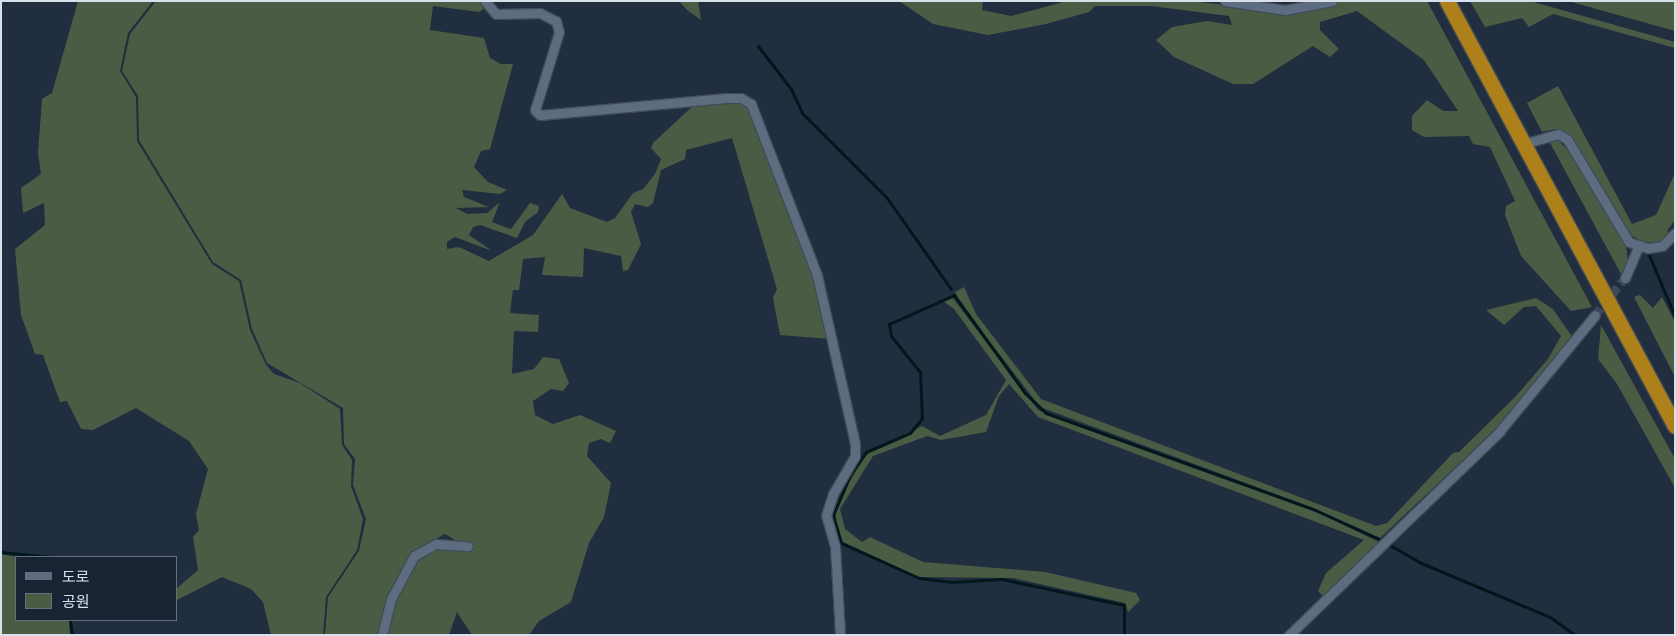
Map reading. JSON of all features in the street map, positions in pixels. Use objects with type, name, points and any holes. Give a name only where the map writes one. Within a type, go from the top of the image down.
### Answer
[{"type":"highway","points":[[1447,1],[1675,426]]},
{"type":"street","points":[[485,1],[496,14],[540,12],[556,21],[559,32],[536,110],[540,115],[726,98],[741,98],[751,104],[817,275],[855,444],[855,456],[832,494],[826,515],[835,547],[840,635]]},
{"type":"street","points":[[1225,1],[1285,10],[1332,1]]},
{"type":"street","points":[[1523,144],[1558,134],[1567,139],[1618,227],[1629,242],[1639,245],[1662,246],[1675,233]]},
{"type":"street","points":[[1625,278],[1639,245]]},
{"type":"street","points":[[1289,635],[1499,432],[1595,315]]},
{"type":"street","points":[[382,635],[391,599],[414,556],[436,544],[468,546]]},
{"type":"green space","points":[[78,1],[153,1],[128,33],[120,71],[136,97],[137,141],[212,264],[239,281],[250,330],[266,365],[274,374],[300,383],[340,409],[342,445],[352,460],[351,486],[363,519],[357,550],[326,597],[323,635],[271,635],[263,602],[251,589],[222,577],[178,599],[178,587],[198,570],[193,537],[199,530],[196,514],[208,469],[189,441],[136,408],[93,430],[81,429],[67,401],[60,402],[43,355],[35,354],[21,315],[15,249],[45,225],[44,203],[23,213],[21,188],[41,174],[38,153],[42,99],[52,93]]},
{"type":"green space","points":[[156,1],[483,1],[486,7],[479,12],[433,6],[430,30],[484,38],[490,58],[501,64],[513,64],[490,149],[481,151],[474,167],[488,182],[507,190],[500,194],[462,190],[464,197],[489,207],[456,208],[467,214],[487,213],[500,202],[492,222],[511,229],[530,203],[539,206],[538,212],[525,222],[517,238],[480,225],[473,227],[469,235],[492,251],[455,237],[447,242],[447,249],[459,247],[489,261],[533,235],[562,194],[570,208],[607,222],[615,218],[633,193],[643,189],[655,174],[661,159],[651,148],[653,143],[694,105],[742,102],[750,110],[815,276],[830,339],[780,335],[773,298],[777,289],[732,138],[686,150],[685,159],[661,170],[653,203],[648,207],[635,204],[631,212],[641,244],[628,270],[623,271],[621,256],[584,248],[583,277],[542,275],[545,257],[523,259],[519,290],[513,290],[510,313],[539,315],[538,332],[514,331],[512,374],[534,369],[543,357],[559,359],[569,383],[563,391],[551,389],[533,401],[535,415],[553,424],[580,415],[616,431],[610,443],[601,439],[589,443],[587,456],[611,483],[604,517],[589,543],[571,602],[539,621],[529,635],[472,635],[457,612],[449,635],[384,635],[393,600],[415,557],[436,546],[468,548],[445,534],[414,551],[389,599],[379,635],[325,635],[328,597],[359,551],[366,519],[353,485],[355,459],[344,444],[343,408],[267,363],[252,329],[241,280],[213,262],[139,140],[138,96],[122,71],[130,34]]},
{"type":"green space","points":[[679,1],[698,1],[701,20],[687,10]]},
{"type":"green space","points":[[899,1],[983,1],[982,10],[1011,16],[1067,1],[1191,1],[1297,13],[1343,1],[1427,1],[1592,307],[1571,311],[1521,256],[1505,215],[1506,206],[1515,201],[1490,147],[1473,144],[1469,136],[1424,137],[1412,130],[1412,116],[1427,100],[1443,111],[1458,111],[1424,60],[1357,11],[1320,22],[1320,30],[1339,49],[1330,57],[1313,46],[1253,84],[1233,84],[1174,57],[1156,40],[1172,27],[1207,21],[1232,25],[1229,16],[1151,6],[1095,6],[1089,12],[1046,24],[988,35],[933,24]]},
{"type":"green space","points":[[1470,1],[1530,1],[1675,42],[1675,48],[1553,14],[1529,27],[1522,18],[1485,27]]},
{"type":"green space","points":[[1569,1],[1675,1],[1675,31],[1575,3]]},
{"type":"green space","points":[[1558,86],[1632,224],[1656,215],[1675,173],[1675,220],[1667,231],[1670,235],[1661,243],[1643,242],[1626,232],[1572,139],[1555,129],[1542,132],[1527,103]]},
{"type":"green space","points":[[1557,139],[1579,162],[1626,246],[1628,261],[1621,274],[1549,141]]},
{"type":"green space","points":[[964,287],[976,314],[1041,399],[1376,526],[1387,523],[1453,453],[1459,452],[1516,396],[1548,359],[1561,336],[1536,306],[1524,307],[1504,325],[1486,310],[1536,298],[1553,309],[1573,338],[1498,427],[1380,538],[1313,508],[1040,407],[960,303],[955,292]]},
{"type":"green space","points":[[1640,295],[1653,308],[1662,297],[1675,322],[1675,377],[1634,297]]},
{"type":"green space","points":[[952,297],[1038,410],[1312,510],[1379,542],[1323,596],[1318,591],[1326,573],[1364,540],[1038,417],[1009,384],[999,396],[986,432],[941,440],[927,436],[873,456],[840,509],[845,529],[862,542],[870,537],[923,562],[1045,572],[1136,593],[1140,600],[1128,612],[1125,603],[1013,578],[919,577],[843,542],[835,524],[837,502],[867,453],[922,426],[940,436],[986,415],[1006,380],[954,309],[943,301]]},
{"type":"green space","points":[[1601,325],[1675,459],[1675,488],[1617,384],[1598,359]]},
{"type":"green space","points":[[1,554],[15,557],[15,621],[69,621],[70,635],[1,635]]},
{"type":"waterway","points":[[758,46],[791,89],[802,113],[887,198],[951,289]]},
{"type":"waterway","points":[[1649,255],[1675,317]]},
{"type":"waterway","points":[[1124,635],[1124,605],[1002,579],[952,582],[919,578],[841,543],[833,515],[851,473],[866,452],[910,433],[922,418],[920,372],[891,336],[889,324],[954,295],[1025,393],[1046,413],[1313,509],[1379,539]]},
{"type":"waterway","points":[[1388,544],[1419,562],[1550,617],[1575,635]]},
{"type":"waterway","points":[[1,552],[42,556]]},
{"type":"waterway","points":[[70,621],[72,635]]},
{"type":"tunnel","points":[[1595,315],[1625,278]]}]
